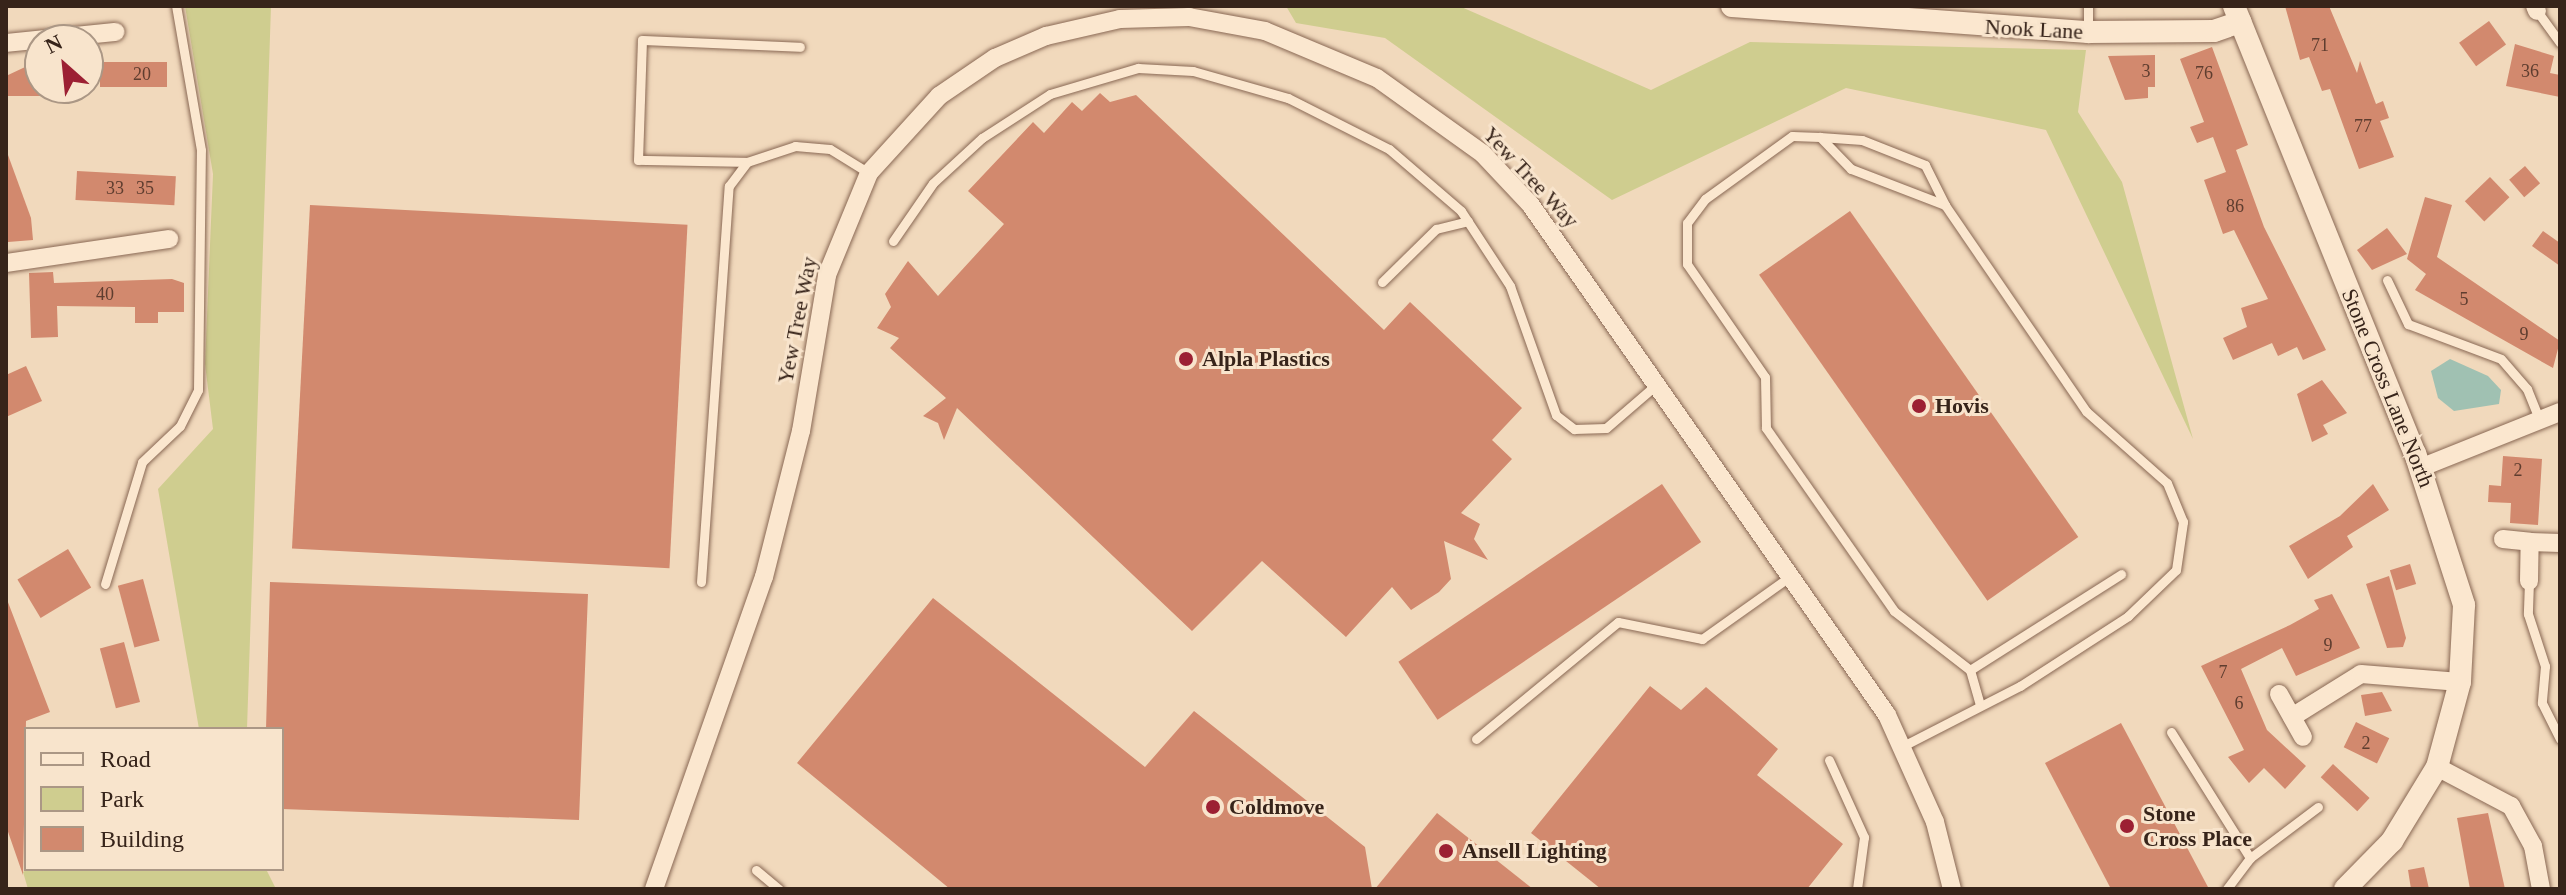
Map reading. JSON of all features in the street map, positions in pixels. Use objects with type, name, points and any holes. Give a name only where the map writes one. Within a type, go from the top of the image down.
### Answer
[{"type":"street","name":"Nook Lane","points":[[1732,6],[1932,15],[2088,32],[2214,31],[2237,14]]},
{"type":"street","name":"Stone Cross Lane North","points":[[2237,14],[2420,468],[2464,605],[2460,682],[2437,767],[2392,841],[2345,889]]},
{"type":"street","name":"Yew Tree Way","points":[[654,889],[764,577],[801,431],[827,275],[869,173],[939,96],[1046,36],[1120,19],[1189,17],[1256,29],[1377,78],[1483,154],[1568,253],[1792,574],[1905,745],[1952,889]]},
{"type":"street","points":[[6,43],[115,32]]},
{"type":"street","points":[[6,263],[169,239]]},
{"type":"street","points":[[2420,468],[2560,412]]},
{"type":"street","points":[[2503,539],[2560,543]]},
{"type":"street","points":[[2529,581],[2530,542]]},
{"type":"street","points":[[2292,717],[2361,674],[2460,682]]},
{"type":"street","points":[[2279,694],[2303,737]]},
{"type":"street","points":[[2437,767],[2511,806],[2533,846],[2541,889]]},
{"type":"lane","points":[[105,584],[142,462],[180,426],[198,390],[201,150],[176,6]]},
{"type":"lane","points":[[2088,6],[2088,32]]},
{"type":"lane","points":[[2536,9],[2560,43]]},
{"type":"lane","points":[[800,47],[642,40],[638,160],[747,162],[795,146],[830,149],[869,173]]},
{"type":"lane","points":[[893,241],[933,183],[982,138],[1050,94],[1138,68],[1193,71],[1288,98],[1389,149],[1468,221],[1535,341],[1556,415],[1574,429],[1606,428],[1658,383]]},
{"type":"lane","points":[[1905,745],[2077,651],[2160,590],[2176,570],[2183,522],[2167,483],[2086,411],[1945,205],[1925,165],[1862,140],[1792,136],[1705,199],[1687,223],[1687,264],[1765,377],[1766,428],[1894,611],[1941,641],[1970,670],[1980,704]]},
{"type":"lane","points":[[1820,137],[1851,169],[1945,205]]},
{"type":"lane","points":[[701,582],[729,186],[747,162]]},
{"type":"lane","points":[[1382,282],[1436,229],[1468,221]]},
{"type":"lane","points":[[2387,280],[2408,324],[2501,359],[2527,389],[2539,418]]},
{"type":"lane","points":[[1476,739],[1618,622],[1702,639],[1792,574]]},
{"type":"lane","points":[[1970,670],[2121,574]]},
{"type":"lane","points":[[2529,581],[2528,614],[2545,666],[2542,703],[2560,739]]},
{"type":"lane","points":[[2171,732],[2250,858]]},
{"type":"lane","points":[[1829,760],[1864,837],[1857,889]]},
{"type":"lane","points":[[2227,889],[2250,858],[2318,807]]},
{"type":"lane","points":[[756,870],[779,889]]},
{"type":"green space","points":[[185,6],[271,6],[247,727],[199,727],[158,489],[213,429],[205,364],[213,174]]},
{"type":"green space","points":[[1286,6],[1459,6],[1651,90],[1750,42],[2086,50],[2078,112],[2122,182],[2193,439],[2046,130],[1846,88],[1612,200],[1385,38],[1296,23]]},
{"type":"green space","points":[[267,871],[276,889],[28,889],[23,872]]},
{"type":"shaded area","points":[[2450,359],[2488,376],[2501,390],[2499,404],[2454,411],[2438,398],[2431,371]]},
{"type":"building","points":[[2285,6],[2329,6],[2357,73],[2360,61],[2376,104],[2383,101],[2389,118],[2380,121],[2394,157],[2359,169],[2330,89],[2322,91],[2309,57],[2300,60]]},
{"type":"building","points":[[2489,21],[2506,44],[2476,66],[2459,43]]},
{"type":"building","points":[[2515,44],[2554,56],[2550,73],[2560,75],[2560,97],[2506,86]]},
{"type":"building","points":[[2212,47],[2248,145],[2236,150],[2264,227],[2326,350],[2303,360],[2297,347],[2278,356],[2272,343],[2233,360],[2223,338],[2247,327],[2241,308],[2268,299],[2234,230],[2223,234],[2204,180],[2226,172],[2213,137],[2197,143],[2190,127],[2204,122],[2180,59]]},
{"type":"building","points":[[2155,55],[2155,87],[2148,87],[2148,98],[2125,100],[2108,56]]},
{"type":"building","points":[[104,62],[167,62],[167,87],[104,87]]},
{"type":"building","points":[[24,68],[24,96],[6,96],[6,76]]},
{"type":"building","name":"Alpla Plastics","points":[[1100,93],[1110,102],[1136,95],[1384,330],[1410,302],[1522,408],[1492,440],[1512,459],[1461,513],[1480,524],[1474,539],[1488,560],[1444,541],[1451,579],[1439,592],[1411,610],[1392,587],[1346,637],[1262,561],[1192,631],[957,408],[944,440],[938,423],[923,416],[946,398],[890,348],[899,338],[877,328],[891,307],[885,294],[908,261],[938,296],[1004,224],[968,191],[1033,122],[1044,133],[1072,102],[1082,111]]},
{"type":"building","points":[[8,155],[31,218],[33,240],[8,242]]},
{"type":"building","points":[[2525,166],[2540,183],[2524,197],[2509,180]]},
{"type":"building","points":[[77,171],[176,176],[174,205],[75,200]]},
{"type":"building","points":[[2490,177],[2509,197],[2484,221],[2465,201]]},
{"type":"building","points":[[2425,197],[2452,205],[2437,257],[2560,341],[2553,368],[2415,290],[2426,274],[2407,259]]},
{"type":"building","points":[[310,205],[687,225],[669,568],[292,549]]},
{"type":"building","name":"Hovis","points":[[1850,211],[2078,537],[1987,601],[1759,275]]},
{"type":"building","points":[[2387,228],[2407,254],[2372,270],[2357,250]]},
{"type":"building","points":[[2543,231],[2560,243],[2560,266],[2532,246]]},
{"type":"building","points":[[53,272],[54,283],[172,279],[184,283],[184,312],[158,312],[158,323],[135,323],[135,307],[57,306],[58,337],[31,338],[29,273]]},
{"type":"building","points":[[26,366],[42,401],[6,417],[6,375]]},
{"type":"building","points":[[2322,380],[2347,413],[2323,425],[2328,434],[2312,442],[2297,394]]},
{"type":"building","points":[[2503,456],[2542,459],[2538,525],[2510,523],[2511,503],[2488,502],[2489,485],[2501,486]]},
{"type":"building","points":[[1662,484],[1701,542],[1438,720],[1398,662]]},
{"type":"building","points":[[2373,484],[2389,510],[2347,536],[2353,547],[2308,579],[2289,546],[2340,516]]},
{"type":"building","points":[[68,549],[91,588],[41,618],[17,579]]},
{"type":"building","points":[[2410,564],[2416,584],[2396,590],[2390,570]]},
{"type":"building","points":[[2389,576],[2406,638],[2403,647],[2387,648],[2366,584]]},
{"type":"building","points":[[143,579],[160,641],[134,648],[118,586]]},
{"type":"building","points":[[270,582],[588,594],[579,820],[284,809],[284,727],[266,727]]},
{"type":"building","points":[[2332,594],[2360,648],[2296,676],[2282,648],[2241,669],[2267,730],[2306,766],[2285,789],[2264,768],[2249,783],[2228,757],[2244,750],[2201,666],[2290,625],[2319,609],[2314,600]]},
{"type":"building","points":[[6,597],[50,712],[26,721],[24,727],[23,875],[6,826]]},
{"type":"building","points":[[933,598],[1145,767],[1194,711],[1365,847],[1372,889],[950,889],[797,763]]},
{"type":"building","points":[[124,642],[140,702],[116,708],[100,648]]},
{"type":"building","points":[[1650,686],[1681,710],[1706,687],[1778,749],[1757,775],[1843,844],[1807,889],[1601,889],[1531,833]]},
{"type":"building","points":[[2382,692],[2392,711],[2365,716],[2361,695]]},
{"type":"building","points":[[2356,722],[2389,738],[2377,763],[2344,747]]},
{"type":"building","name":"Stone Cross Place","points":[[2121,723],[2209,889],[2111,889],[2045,763]]},
{"type":"building","points":[[2333,764],[2370,798],[2357,811],[2321,777]]},
{"type":"building","name":"Ansell Lighting","points":[[1437,813],[1533,889],[1375,889]]},
{"type":"building","points":[[2488,813],[2505,889],[2470,889],[2457,818]]},
{"type":"building","points":[[2424,867],[2429,889],[2411,889],[2408,870]]},
{"type":"place","name":"Alpla Plastics","points":[[1186,359]]},
{"type":"place","name":"Hovis","points":[[1919,406]]},
{"type":"place","name":"Coldmove","points":[[1213,807]]},
{"type":"place","name":"Stone Cross Place","points":[[2127,826]]},
{"type":"place","name":"Ansell Lighting","points":[[1446,851]]}]
